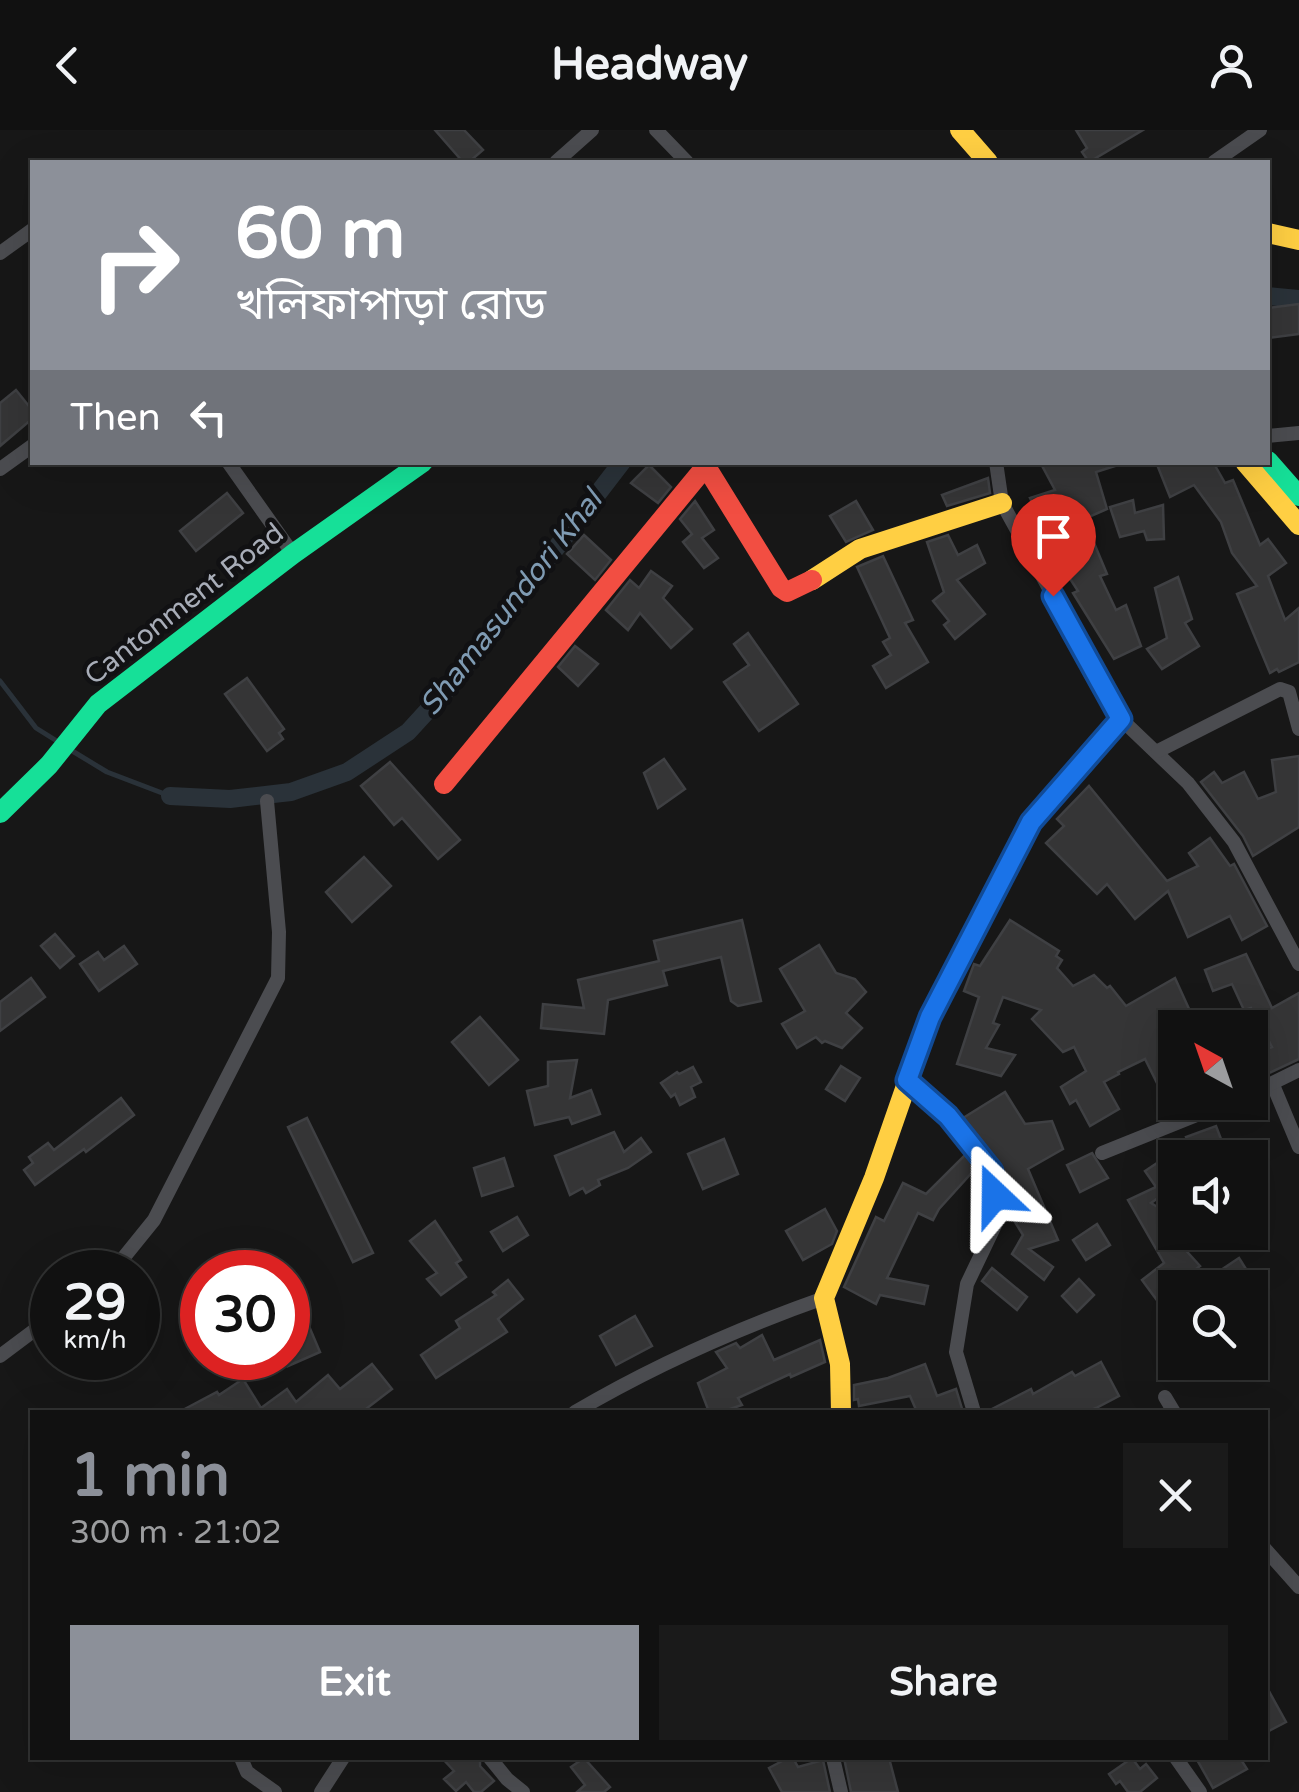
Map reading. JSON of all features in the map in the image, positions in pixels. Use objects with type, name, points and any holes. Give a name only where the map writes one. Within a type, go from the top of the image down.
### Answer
[{"type":"main road","points":[[960,130],[986,160]]},
{"type":"main road","points":[[982,130],[1006,160]]},
{"type":"main road","points":[[1270,234],[1299,240]]},
{"type":"main road","points":[[1270,462],[1299,496]]},
{"type":"main road","name":"Cantonment Road","points":[[0,813],[48,765],[98,704],[293,554],[420,465]]},
{"type":"main road","points":[[1248,465],[1299,526]]},
{"type":"main road","points":[[444,784],[701,472],[710,473],[787,592],[797,590],[860,549],[1002,503]]},
{"type":"main road","points":[[841,1410],[840,1364],[824,1298],[874,1178],[930,1017],[1031,822],[1121,719]]},
{"type":"street","points":[[558,160],[592,130]]},
{"type":"street","points":[[656,130],[684,160]]},
{"type":"street","points":[[1217,160],[1260,130]]},
{"type":"street","points":[[0,253],[30,231]]},
{"type":"street","points":[[1270,436],[1299,433]]},
{"type":"street","points":[[0,469],[30,447]]},
{"type":"street","points":[[230,465],[293,554]]},
{"type":"street","points":[[996,465],[1002,503],[1121,719],[1188,782],[1234,842],[1299,964]]},
{"type":"street","points":[[1158,752],[1280,688],[1289,692],[1299,729]]},
{"type":"street","points":[[130,1250],[154,1220],[278,978],[279,932],[267,801]]},
{"type":"street","points":[[1268,1087],[1299,1070]]},
{"type":"street","points":[[907,1080],[948,1116],[992,1171],[998,1219],[967,1284],[956,1352],[973,1410]]},
{"type":"street","points":[[1273,1085],[1299,1147]]},
{"type":"street","points":[[1102,1154],[1185,1120]]},
{"type":"street","points":[[579,1410],[698,1346],[824,1298]]},
{"type":"street","points":[[0,1356],[30,1334]]},
{"type":"street","points":[[1165,1396],[1173,1410]]},
{"type":"street","points":[[1268,1552],[1299,1587]]},
{"type":"street","points":[[242,1760],[246,1772],[275,1792]]},
{"type":"street","points":[[321,1792],[342,1760]]},
{"type":"street","points":[[492,1760],[506,1779],[523,1792]]},
{"type":"street","points":[[833,1760],[840,1792]]},
{"type":"street","points":[[1177,1760],[1200,1792]]},
{"type":"building","points":[[435,130],[464,130],[483,150],[471,160],[461,160]]},
{"type":"building","points":[[1076,130],[1143,130],[1092,160],[1082,152],[1087,148]]},
{"type":"building","points":[[1299,304],[1299,334],[1270,338],[1270,308]]},
{"type":"building","points":[[16,390],[30,408],[30,421],[0,446],[0,403]]},
{"type":"building","points":[[649,465],[671,487],[658,503],[631,483]]},
{"type":"building","points":[[1042,465],[1118,465],[1096,472],[1107,509],[1084,519],[1107,574],[1100,576],[1116,610],[1126,605],[1141,646],[1114,659],[1073,593],[1078,591],[1056,557],[1047,560],[1036,534],[1045,530],[1030,498],[1055,490]]},
{"type":"building","points":[[1157,465],[1215,465],[1225,483],[1233,480],[1260,545],[1268,539],[1286,563],[1268,576],[1285,620],[1299,608],[1299,662],[1270,673],[1237,594],[1257,586],[1232,553],[1221,522],[1194,485],[1170,497]]},
{"type":"building","points":[[988,478],[990,493],[947,506],[942,495]]},
{"type":"building","points":[[227,493],[243,513],[196,551],[180,531]]},
{"type":"building","points":[[1133,500],[1135,513],[1163,505],[1164,539],[1147,540],[1144,531],[1120,537],[1110,507]]},
{"type":"building","points":[[695,501],[714,530],[702,538],[718,558],[704,568],[683,542],[692,534],[680,519]]},
{"type":"building","points":[[856,501],[873,530],[846,542],[830,516]]},
{"type":"building","points":[[584,535],[611,560],[595,580],[567,554]]},
{"type":"building","points":[[948,535],[958,555],[977,545],[985,563],[957,580],[985,614],[955,639],[944,625],[949,621],[933,601],[944,592],[927,542]]},
{"type":"building","points":[[883,556],[913,620],[905,623],[928,662],[886,688],[873,666],[891,655],[883,642],[890,638],[857,567]]},
{"type":"building","points":[[651,571],[672,586],[663,598],[692,629],[671,648],[640,613],[628,630],[606,610],[630,580],[639,588]]},
{"type":"building","points":[[1178,577],[1192,619],[1185,623],[1199,646],[1162,669],[1147,649],[1167,638],[1155,588]]},
{"type":"building","points":[[748,633],[798,704],[759,731],[724,682],[749,665],[734,644]]},
{"type":"building","points":[[575,646],[598,664],[578,686],[558,667]]},
{"type":"building","points":[[247,678],[284,729],[279,733],[283,739],[267,751],[225,694]]},
{"type":"building","points":[[1299,756],[1299,827],[1253,856],[1243,836],[1201,782],[1214,772],[1222,783],[1244,772],[1258,799],[1276,792],[1272,760]]},
{"type":"building","points":[[664,759],[685,789],[658,808],[644,773]]},
{"type":"building","points":[[390,762],[460,840],[438,859],[402,818],[394,825],[361,786]]},
{"type":"building","points":[[1089,786],[1167,881],[1198,866],[1189,853],[1210,838],[1230,866],[1234,864],[1267,926],[1242,940],[1230,916],[1188,937],[1168,891],[1135,919],[1107,884],[1097,894],[1046,843],[1064,826],[1057,819]]},
{"type":"building","points":[[364,857],[391,886],[352,922],[326,892]]},
{"type":"building","points":[[742,920],[761,1001],[738,1006],[731,1001],[721,957],[663,971],[667,985],[608,1000],[604,1034],[541,1028],[543,1004],[584,1008],[578,980],[659,961],[654,941]]},
{"type":"building","points":[[1010,920],[1059,951],[1056,956],[1062,960],[1057,968],[1073,986],[1094,975],[1107,988],[1110,986],[1126,1006],[1175,978],[1190,1010],[1158,1010],[1158,1085],[1145,1059],[1118,1072],[1104,1082],[1119,1109],[1090,1126],[1076,1100],[1070,1104],[1061,1087],[1086,1071],[1074,1047],[1063,1052],[1032,1019],[1041,1010],[1003,997],[993,1023],[999,1025],[986,1048],[1015,1055],[1001,1076],[957,1064],[979,997],[964,991],[974,964],[980,966]]},
{"type":"building","points":[[55,934],[74,956],[60,968],[41,946]]},
{"type":"building","points":[[819,945],[836,973],[855,979],[866,992],[846,1013],[862,1028],[842,1048],[822,1043],[816,1037],[797,1048],[782,1024],[805,1011],[780,969]]},
{"type":"building","points":[[124,946],[137,964],[99,991],[80,964],[98,952],[104,960]]},
{"type":"building","points":[[1246,954],[1272,1008],[1299,993],[1299,1059],[1268,1074],[1268,1049],[1272,1047],[1268,1040],[1268,1010],[1244,1010],[1232,984],[1213,991],[1205,970]]},
{"type":"building","points":[[31,978],[45,997],[0,1031],[0,1002]]},
{"type":"building","points":[[480,1017],[518,1060],[489,1085],[452,1042]]},
{"type":"building","points":[[577,1060],[570,1098],[591,1090],[600,1114],[572,1124],[569,1117],[535,1125],[527,1091],[548,1086],[548,1062]]},
{"type":"building","points":[[841,1066],[860,1078],[845,1101],[826,1089]]},
{"type":"building","points":[[693,1067],[701,1082],[691,1087],[695,1097],[680,1105],[675,1094],[671,1097],[661,1083]]},
{"type":"building","points":[[1005,1092],[1025,1124],[1052,1121],[1063,1149],[1028,1169],[1058,1240],[1029,1249],[1053,1267],[1044,1280],[1012,1254],[1023,1235],[1015,1222],[1020,1220],[1002,1169],[963,1118]]},
{"type":"building","points":[[121,1098],[134,1115],[35,1185],[24,1170],[33,1163],[29,1157],[48,1143],[54,1150]]},
{"type":"building","points":[[307,1118],[373,1253],[353,1262],[288,1127]]},
{"type":"building","points":[[1216,1126],[1221,1140],[1187,1140],[1186,1137]]},
{"type":"building","points":[[614,1132],[624,1152],[641,1138],[651,1152],[628,1168],[598,1180],[600,1185],[586,1193],[583,1188],[570,1195],[555,1156]]},
{"type":"building","points":[[724,1139],[738,1174],[703,1189],[688,1154]]},
{"type":"building","points":[[1092,1153],[1108,1178],[1080,1192],[1067,1165]]},
{"type":"building","points":[[965,1155],[976,1168],[933,1220],[918,1213],[887,1278],[928,1286],[924,1304],[880,1295],[876,1304],[844,1287],[876,1217],[884,1221],[903,1183],[926,1194]]},
{"type":"building","points":[[504,1158],[513,1186],[482,1196],[474,1168]]},
{"type":"building","points":[[1158,1164],[1158,1198],[1151,1203],[1158,1207],[1158,1250],[1186,1250],[1200,1266],[1195,1270],[1158,1270],[1156,1299],[1142,1280],[1164,1263],[1128,1200],[1156,1187],[1145,1171]]},
{"type":"building","points":[[825,1209],[837,1231],[832,1244],[803,1260],[786,1231]]},
{"type":"building","points":[[517,1217],[528,1235],[503,1251],[491,1232]]},
{"type":"building","points":[[435,1221],[461,1260],[456,1263],[466,1277],[441,1295],[427,1279],[437,1273],[410,1241]]},
{"type":"building","points":[[1097,1224],[1110,1245],[1086,1260],[1073,1240]]},
{"type":"building","points":[[1239,1258],[1247,1270],[1221,1270]]},
{"type":"building","points":[[992,1268],[1027,1297],[1017,1310],[982,1281]]},
{"type":"building","points":[[1079,1279],[1094,1295],[1077,1312],[1062,1296]]},
{"type":"building","points":[[508,1280],[523,1299],[498,1319],[507,1332],[436,1378],[421,1355],[460,1328],[456,1321],[496,1295],[493,1292]]},
{"type":"building","points":[[635,1316],[652,1346],[616,1365],[600,1336]]},
{"type":"building","points":[[310,1328],[320,1352],[310,1356]]},
{"type":"building","points":[[762,1335],[774,1360],[820,1340],[825,1362],[738,1398],[742,1405],[708,1410],[698,1383],[727,1368],[716,1352],[736,1343],[740,1348]]},
{"type":"building","points":[[1101,1362],[1119,1396],[1090,1410],[990,1410],[1031,1389],[1033,1394],[1072,1372],[1075,1376]]},
{"type":"building","points":[[372,1364],[392,1389],[365,1410],[183,1410],[217,1392],[219,1395],[242,1380],[261,1408],[287,1389],[296,1402],[328,1375],[340,1389]]},
{"type":"building","points":[[925,1364],[937,1396],[956,1389],[962,1410],[916,1410],[910,1396],[859,1406],[858,1399],[854,1400],[854,1385]]},
{"type":"building","points":[[1268,1689],[1286,1722],[1268,1731]]},
{"type":"building","points":[[444,1760],[480,1760],[480,1766],[494,1781],[481,1792],[474,1792],[466,1782],[456,1791],[444,1779],[454,1771]]},
{"type":"building","points":[[586,1760],[610,1787],[604,1792],[577,1792],[585,1785],[571,1767]]},
{"type":"building","points":[[784,1760],[794,1760],[798,1767],[823,1760],[830,1792],[782,1792],[769,1768]]},
{"type":"building","points":[[844,1760],[890,1760],[898,1792],[851,1792]]},
{"type":"building","points":[[1133,1760],[1140,1769],[1146,1764],[1157,1778],[1140,1792],[1128,1792],[1109,1774]]},
{"type":"building","points":[[1197,1760],[1241,1760],[1247,1769],[1213,1788]]},
{"type":"waterway","name":"Shamasundori Khal","points":[[1270,296],[1299,299]]},
{"type":"waterway","name":"Shamasundori Khal","points":[[170,796],[230,799],[291,792],[347,772],[408,732],[451,685],[620,465]]},
{"type":"waterway","points":[[0,681],[36,728],[60,743]]},
{"type":"waterway","points":[[69,749],[107,772],[170,796]]},
{"type":"traffic: fast","points":[[1270,463],[1299,496]]},
{"type":"traffic: fast","points":[[0,813],[49,765],[98,704],[293,554],[419,465]]},
{"type":"traffic: fast","points":[[973,935],[1031,823],[1121,719]]},
{"type":"traffic: slow","points":[[960,130],[986,160]]},
{"type":"traffic: slow","points":[[1270,233],[1299,240]]},
{"type":"traffic: slow","points":[[1248,465],[1299,525]]},
{"type":"traffic: slow","points":[[812,580],[860,549],[1002,503]]},
{"type":"traffic: slow","points":[[841,1410],[840,1364],[824,1298],[874,1178],[930,1017],[973,935]]},
{"type":"traffic: jam","points":[[444,784],[701,472],[710,473],[781,588],[787,592],[812,580]]},
{"type":"route","points":[[995,1195],[992,1171],[948,1116],[907,1080],[930,1017],[1031,822],[1121,719],[1053,596]]}]
